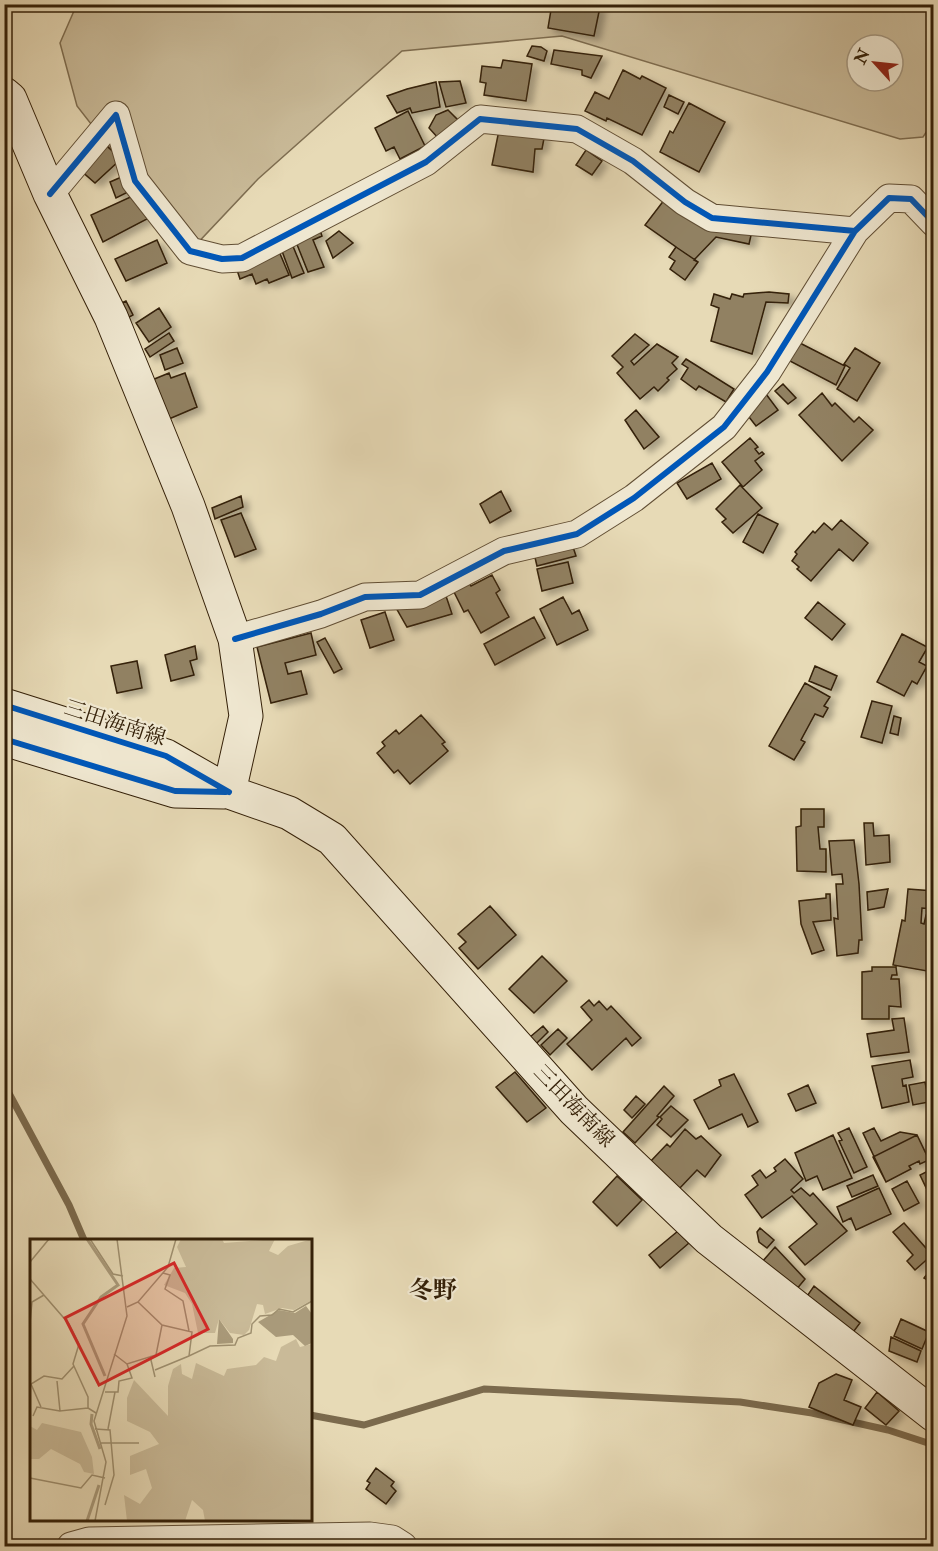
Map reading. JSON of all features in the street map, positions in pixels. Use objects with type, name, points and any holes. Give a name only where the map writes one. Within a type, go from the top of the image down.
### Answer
[{"type":"main road","points":[[4,94],[9,99],[30,143],[50,194],[115,327],[188,506],[234,639],[246,716],[229,792]]},
{"type":"main road","name":"三田海南線","points":[[4,705],[166,756],[229,792],[289,813],[332,839],[574,1110],[710,1239],[933,1415]]},
{"type":"main road","name":"三田海南線","points":[[4,739],[175,790],[229,792]]},
{"type":"street","points":[[50,194],[116,115],[135,181],[190,251],[222,260],[242,258],[426,162],[480,119],[577,129],[633,161],[685,202],[712,218],[855,231]]},
{"type":"street","points":[[234,639],[321,614],[364,597],[420,595],[504,551],[578,534],[634,498],[724,427],[767,372],[855,231],[888,198],[911,199],[933,223]]},
{"type":"street","points":[[71,1546],[89,1541],[370,1536],[392,1539],[403,1546]]},
{"type":"shaded area","points":[[77,4],[933,5],[933,122],[923,137],[900,139],[562,36],[402,51],[258,179],[190,251],[77,106],[60,43]]},
{"type":"building","points":[[552,4],[587,4],[600,7],[594,36],[548,28]]},
{"type":"building","points":[[532,46],[541,47],[547,51],[544,61],[527,56]]},
{"type":"building","points":[[554,50],[602,56],[591,78],[582,75],[582,70],[551,64]]},
{"type":"building","points":[[503,60],[532,64],[526,101],[484,95],[486,83],[480,82],[482,66],[501,68]]},
{"type":"building","points":[[623,70],[640,79],[642,76],[666,88],[642,135],[607,118],[606,121],[585,111],[595,92],[609,99]]},
{"type":"building","points":[[460,81],[466,103],[446,107],[439,82]]},
{"type":"building","points":[[436,82],[440,107],[412,113],[410,108],[397,113],[387,96],[407,89]]},
{"type":"building","points":[[669,95],[684,102],[678,114],[664,107]]},
{"type":"building","points":[[689,103],[725,122],[699,172],[660,152],[670,131],[673,133]]},
{"type":"building","points":[[448,110],[458,120],[439,139],[429,128],[436,115]]},
{"type":"building","points":[[408,111],[425,146],[400,159],[394,147],[386,151],[375,128]]},
{"type":"building","points":[[500,125],[545,133],[542,149],[535,149],[533,172],[492,165]]},
{"type":"building","points":[[98,138],[121,159],[95,183],[72,163]]},
{"type":"building","points":[[586,150],[602,161],[592,175],[576,165]]},
{"type":"building","points":[[126,175],[132,190],[116,198],[110,182]]},
{"type":"building","points":[[137,194],[147,219],[103,242],[91,215]]},
{"type":"building","points":[[668,195],[752,231],[749,244],[716,237],[694,260],[698,262],[685,280],[670,269],[675,261],[669,257],[676,247],[645,225]]},
{"type":"building","points":[[319,227],[322,236],[313,240],[324,267],[308,272],[294,237]]},
{"type":"building","points":[[339,231],[353,243],[333,258],[326,241]]},
{"type":"building","points":[[290,239],[304,273],[292,278],[279,243]]},
{"type":"building","points":[[157,240],[167,263],[126,281],[115,259]]},
{"type":"building","points":[[676,247],[698,262],[685,280],[670,269],[675,261],[669,257]]},
{"type":"building","points":[[278,249],[289,275],[269,283],[267,279],[256,284],[252,274],[240,279],[236,267]]},
{"type":"building","points":[[769,292],[789,294],[788,303],[766,302],[752,354],[711,341],[719,308],[711,305],[714,294],[730,299],[732,294],[743,297],[744,294]]},
{"type":"building","points":[[126,301],[133,315],[124,320],[117,305]]},
{"type":"building","points":[[159,308],[171,327],[149,342],[136,323]]},
{"type":"building","points":[[169,333],[174,341],[150,357],[145,349]]},
{"type":"building","points":[[635,334],[649,345],[631,361],[634,365],[657,344],[678,357],[672,363],[677,369],[667,378],[669,380],[658,391],[654,387],[640,399],[617,373],[623,367],[612,356]]},
{"type":"building","points":[[796,341],[845,366],[836,385],[786,359]]},
{"type":"building","points":[[177,348],[183,363],[165,370],[160,355]]},
{"type":"building","points":[[855,348],[880,363],[857,401],[837,389],[850,368],[844,364]]},
{"type":"building","points":[[686,359],[734,389],[726,402],[699,386],[696,390],[681,379],[688,368],[682,364]]},
{"type":"building","points":[[169,373],[171,378],[185,373],[197,407],[169,419],[152,380]]},
{"type":"building","points":[[783,384],[796,398],[788,404],[775,391]]},
{"type":"building","points":[[760,386],[778,410],[756,426],[742,408]]},
{"type":"building","points":[[822,393],[832,406],[835,403],[854,422],[859,417],[873,430],[842,461],[799,415]]},
{"type":"building","points":[[636,410],[659,437],[644,449],[625,420]]},
{"type":"building","points":[[750,438],[758,447],[755,449],[759,454],[762,452],[764,454],[755,461],[762,470],[743,487],[722,462]]},
{"type":"building","points":[[712,463],[721,479],[687,499],[677,483]]},
{"type":"building","points":[[740,485],[762,508],[733,533],[722,522],[726,519],[716,509]]},
{"type":"building","points":[[501,491],[511,511],[490,523],[480,504]]},
{"type":"building","points":[[241,496],[243,507],[215,519],[212,508]]},
{"type":"building","points":[[241,513],[256,549],[235,557],[221,520]]},
{"type":"building","points":[[758,514],[778,524],[763,553],[743,542]]},
{"type":"building","points":[[841,520],[868,543],[853,561],[839,549],[811,581],[797,569],[799,567],[792,561],[797,554],[795,552],[813,531],[815,533],[824,523],[832,530]]},
{"type":"building","points":[[570,538],[576,556],[537,566],[533,549]]},
{"type":"building","points":[[568,562],[573,583],[542,591],[537,569]]},
{"type":"building","points":[[492,575],[500,590],[496,593],[509,617],[481,633],[468,610],[464,612],[453,590],[468,581],[471,586]]},
{"type":"building","points":[[446,596],[452,614],[407,627],[395,606]]},
{"type":"building","points":[[563,597],[572,614],[579,610],[588,630],[557,645],[540,609]]},
{"type":"building","points":[[818,602],[845,624],[832,640],[805,618]]},
{"type":"building","points":[[385,612],[394,640],[370,648],[361,620]]},
{"type":"building","points":[[534,617],[545,638],[495,665],[484,644]]},
{"type":"building","points":[[311,633],[316,655],[285,663],[288,674],[301,671],[307,694],[271,703],[257,647]]},
{"type":"building","points":[[902,634],[927,647],[934,638],[934,654],[926,650],[919,662],[927,666],[917,684],[912,681],[904,696],[877,682]]},
{"type":"building","points":[[325,638],[342,669],[334,673],[317,642]]},
{"type":"building","points":[[195,646],[197,659],[190,661],[194,675],[171,681],[165,655]]},
{"type":"building","points":[[137,661],[142,688],[117,693],[111,666]]},
{"type":"building","points":[[815,666],[837,676],[831,690],[809,681]]},
{"type":"building","points":[[805,683],[830,697],[824,706],[828,708],[823,717],[815,714],[801,740],[805,742],[794,760],[769,746]]},
{"type":"building","points":[[872,701],[892,706],[882,743],[861,737]]},
{"type":"building","points":[[421,715],[445,742],[442,744],[448,751],[410,784],[398,770],[394,773],[377,753],[385,746],[382,742],[396,730],[399,734]]},
{"type":"building","points":[[894,716],[901,718],[898,735],[890,733]]},
{"type":"building","points":[[801,809],[824,809],[824,827],[818,827],[820,849],[826,849],[826,872],[797,871],[796,827],[801,826]]},
{"type":"building","points":[[864,823],[873,823],[874,836],[889,835],[890,862],[866,865]]},
{"type":"building","points":[[854,840],[862,940],[859,940],[858,953],[837,956],[834,918],[838,919],[836,884],[843,884],[842,874],[832,875],[829,841]]},
{"type":"building","points":[[929,854],[934,854],[934,867],[927,866]]},
{"type":"building","points":[[888,889],[884,907],[868,910],[867,892]]},
{"type":"building","points":[[908,889],[934,891],[934,909],[922,908],[921,923],[924,924],[926,915],[934,916],[934,945],[932,945],[927,971],[893,965],[902,920],[905,921]]},
{"type":"building","points":[[826,894],[830,894],[831,920],[813,922],[824,950],[812,954],[801,924],[799,901],[826,898]]},
{"type":"building","points":[[490,906],[516,935],[478,969],[459,948],[466,942],[458,934]]},
{"type":"building","points":[[542,956],[567,981],[534,1013],[509,989]]},
{"type":"building","points":[[872,967],[896,967],[897,975],[892,975],[891,979],[899,979],[901,1007],[889,1006],[889,1019],[862,1019],[862,972],[872,971]]},
{"type":"building","points":[[589,1000],[594,1006],[599,1001],[607,1010],[611,1006],[641,1038],[632,1046],[626,1038],[592,1070],[567,1044],[592,1020],[581,1007]]},
{"type":"building","points":[[904,1018],[909,1052],[871,1057],[867,1034],[894,1030],[892,1019]]},
{"type":"building","points":[[543,1026],[548,1032],[536,1044],[530,1037]]},
{"type":"building","points":[[558,1029],[567,1038],[550,1055],[541,1045]]},
{"type":"building","points":[[910,1060],[913,1077],[902,1079],[903,1086],[906,1085],[909,1102],[882,1108],[872,1066]]},
{"type":"building","points":[[515,1072],[546,1108],[527,1122],[496,1087]]},
{"type":"building","points":[[734,1074],[758,1122],[748,1127],[742,1114],[709,1129],[694,1100],[721,1086],[719,1080]]},
{"type":"building","points":[[925,1082],[929,1102],[913,1105],[909,1085]]},
{"type":"building","points":[[808,1085],[816,1103],[796,1111],[788,1094]]},
{"type":"building","points":[[664,1086],[674,1096],[657,1116],[659,1117],[635,1143],[623,1132]]},
{"type":"building","points":[[636,1096],[645,1104],[632,1118],[624,1110]]},
{"type":"building","points":[[671,1106],[688,1120],[671,1137],[657,1125],[662,1119],[660,1117]]},
{"type":"building","points":[[849,1128],[867,1167],[854,1173],[839,1141],[842,1140],[838,1133]]},
{"type":"building","points":[[874,1128],[881,1141],[900,1132],[917,1135],[929,1160],[920,1164],[919,1161],[909,1166],[911,1169],[886,1182],[863,1133]]},
{"type":"building","points":[[685,1129],[696,1139],[701,1136],[721,1155],[705,1177],[697,1170],[679,1189],[650,1162],[667,1144],[670,1147]]},
{"type":"building","points":[[833,1135],[852,1178],[823,1190],[817,1176],[806,1181],[795,1153]]},
{"type":"building","points":[[917,1135],[929,1160],[920,1164],[919,1161],[909,1166],[911,1169],[886,1182],[873,1157]]},
{"type":"building","points":[[785,1159],[803,1179],[791,1190],[794,1193],[801,1188],[810,1196],[813,1193],[847,1231],[805,1265],[789,1247],[817,1224],[792,1196],[762,1218],[745,1195],[758,1185],[752,1176],[760,1170],[766,1178],[776,1171],[774,1168]]},
{"type":"building","points":[[934,1168],[934,1194],[930,1196],[920,1175]]},
{"type":"building","points":[[873,1175],[878,1186],[852,1197],[847,1186]]},
{"type":"building","points":[[617,1176],[642,1200],[617,1226],[593,1202]]},
{"type":"building","points":[[907,1181],[919,1203],[904,1211],[892,1189]]},
{"type":"building","points":[[879,1188],[891,1214],[856,1230],[851,1218],[843,1222],[837,1207]]},
{"type":"building","points":[[904,1223],[932,1255],[915,1270],[907,1261],[913,1255],[893,1232]]},
{"type":"building","points":[[760,1228],[774,1240],[767,1248],[759,1242],[757,1232]]},
{"type":"building","points":[[678,1231],[689,1243],[660,1268],[649,1255]]},
{"type":"building","points":[[775,1247],[805,1279],[796,1290],[762,1262]]},
{"type":"building","points":[[934,1265],[934,1284],[924,1278]]},
{"type":"building","points":[[814,1286],[860,1323],[851,1335],[805,1299]]},
{"type":"building","points":[[901,1319],[929,1332],[922,1349],[894,1336]]},
{"type":"building","points":[[891,1337],[921,1351],[917,1362],[889,1351]]},
{"type":"building","points":[[836,1374],[852,1380],[844,1400],[861,1407],[853,1425],[809,1407],[819,1383]]},
{"type":"building","points":[[877,1392],[899,1411],[886,1425],[865,1408]]},
{"type":"building","points":[[376,1468],[394,1482],[391,1486],[396,1491],[386,1504],[366,1489],[370,1483],[367,1481]]},
{"type":"waterway","points":[[4,1084],[69,1205],[84,1239]]},
{"type":"waterway","points":[[312,1415],[364,1425],[484,1389],[740,1402],[812,1413],[888,1430],[934,1445]]},
{"type":"cycle path","points":[[50,194],[116,115],[135,181],[190,251],[222,259],[242,258],[426,162],[480,119],[577,129],[633,161],[685,202],[712,218],[855,231]]},
{"type":"cycle path","points":[[235,639],[321,614],[365,597],[420,595],[504,551],[577,534],[634,498],[724,427],[767,372],[855,231],[889,198],[911,199],[934,223]]},
{"type":"cycle path","points":[[4,705],[166,756],[229,792]]},
{"type":"cycle path","points":[[4,739],[175,791],[226,792]]},
{"type":"district","name":"冬野","points":[[433,1290]]}]
